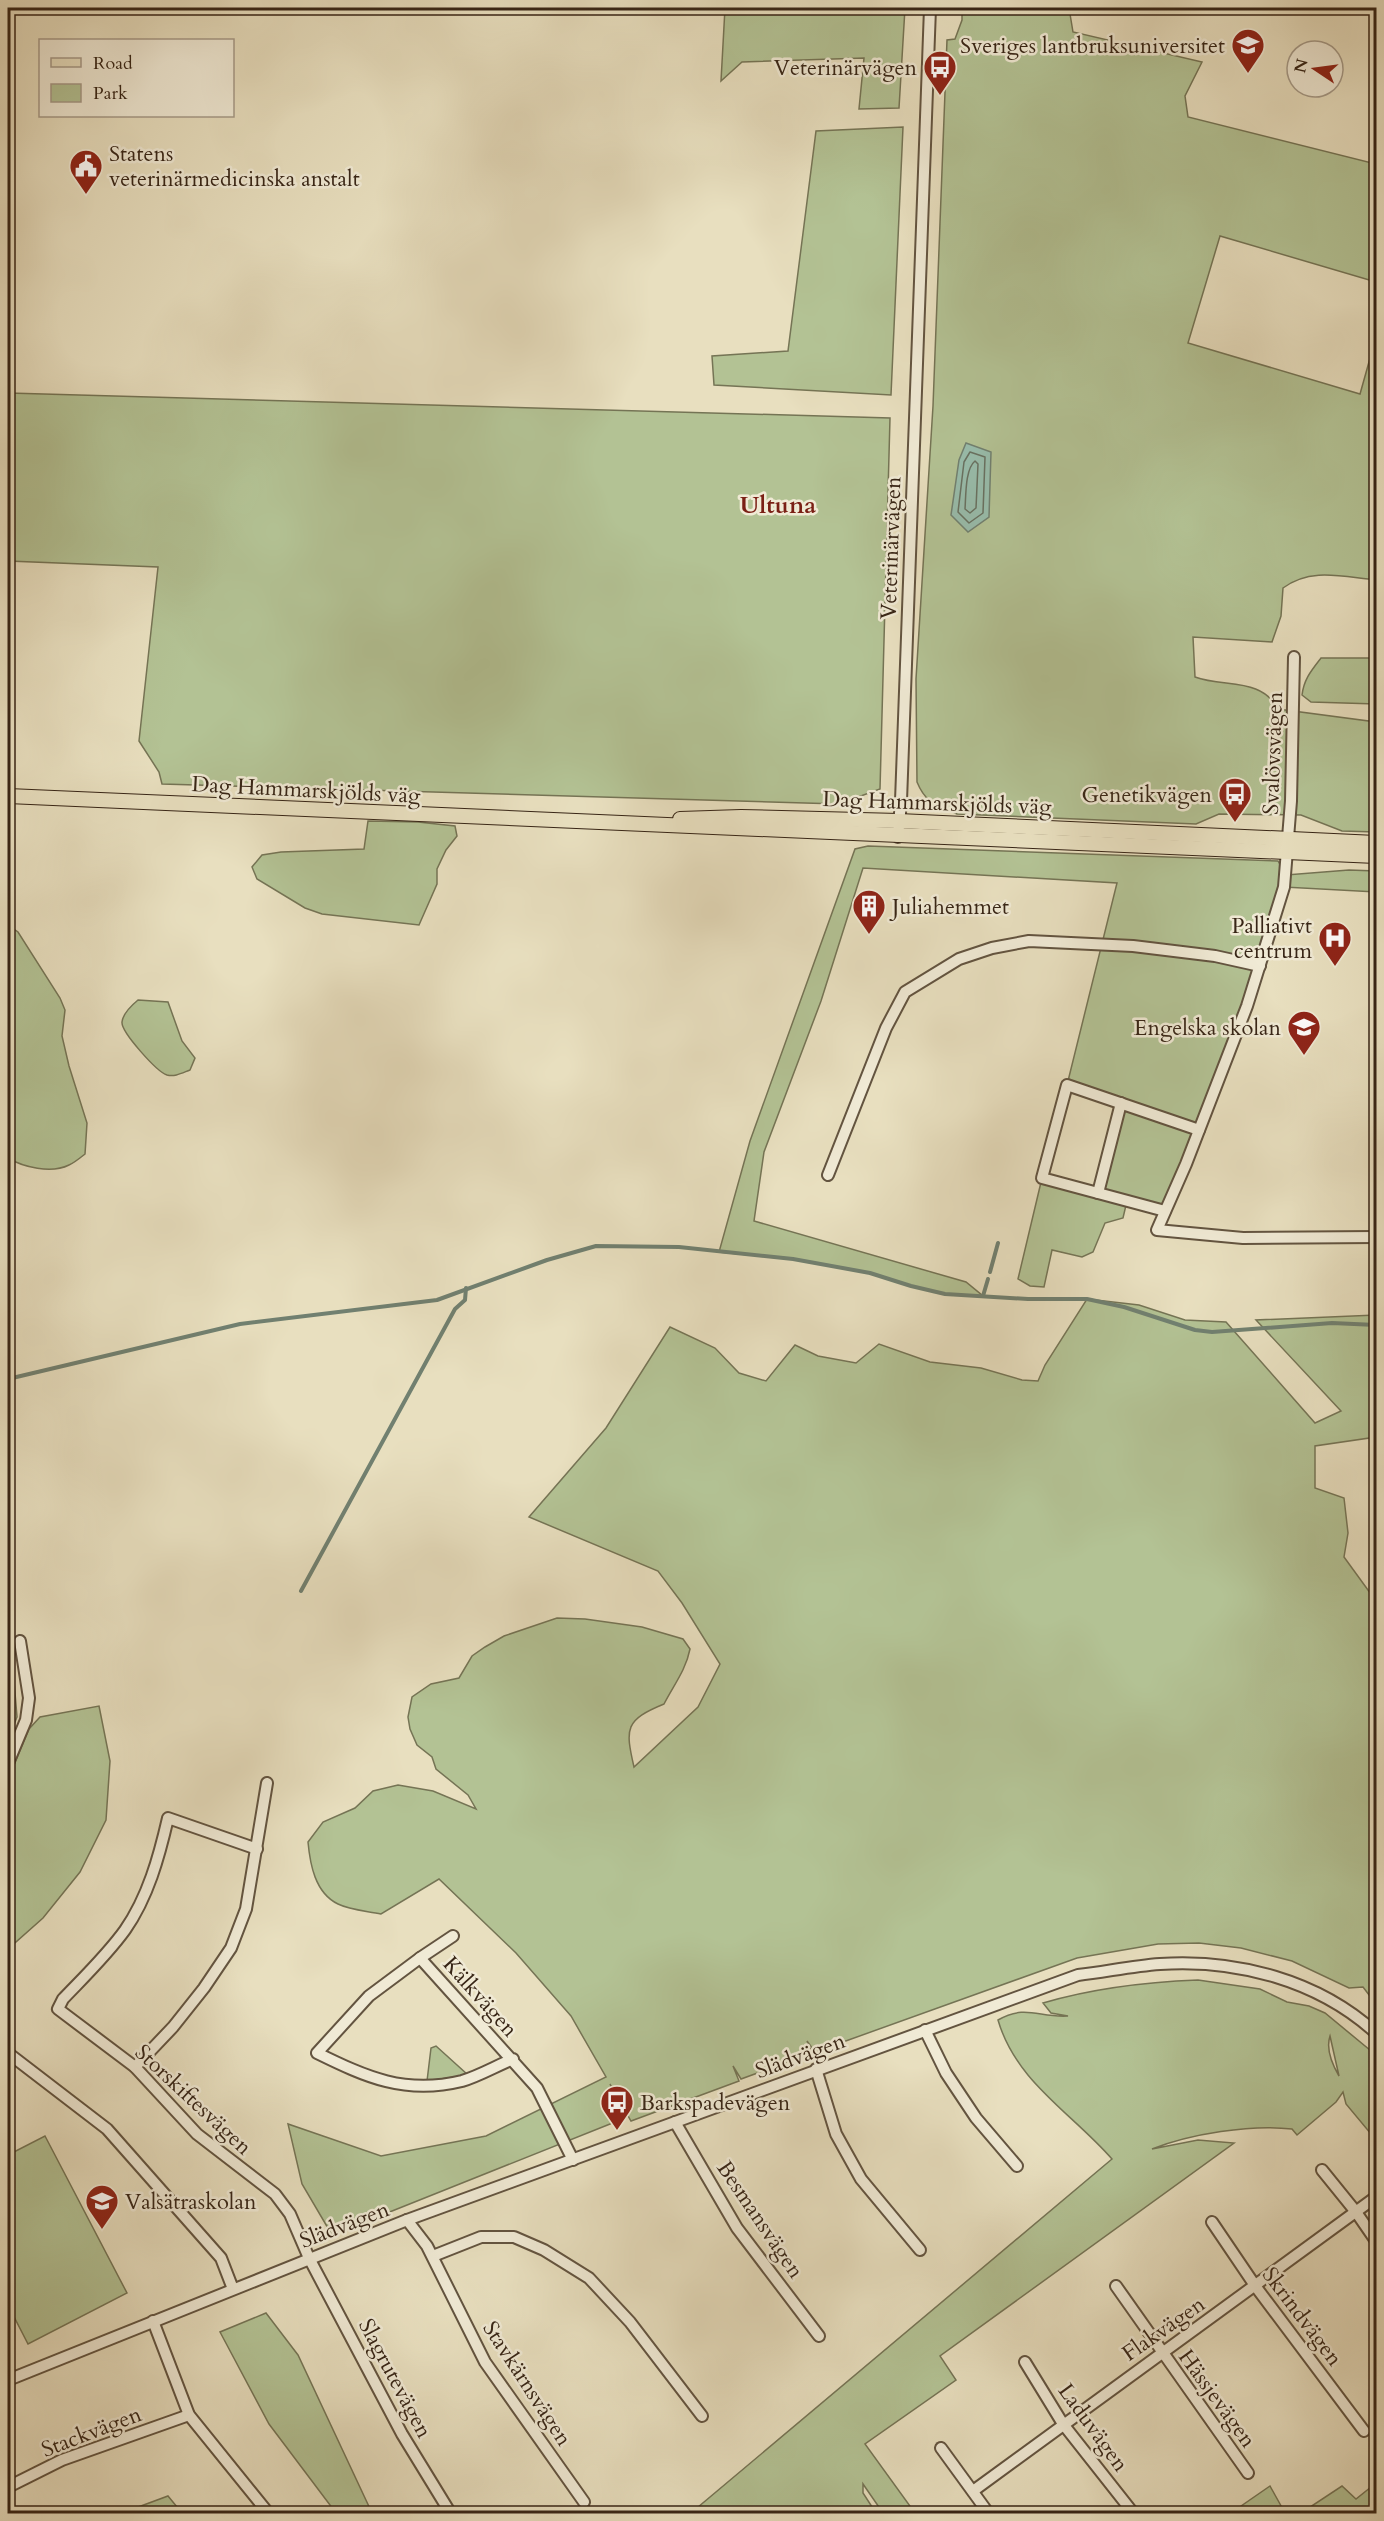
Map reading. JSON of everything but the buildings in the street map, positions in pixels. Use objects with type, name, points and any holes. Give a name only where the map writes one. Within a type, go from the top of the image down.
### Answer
[{"type":"main road","name":"Dag Hammarskjölds väg","points":[[8,796],[898,837],[1288,845],[1377,843]]},
{"type":"main road","name":"Dag Hammarskjölds väg","points":[[603,824],[741,817],[899,821],[1288,845],[1377,856]]},
{"type":"street","name":"Veterinärvägen","points":[[898,837],[930,8]]},
{"type":"street","name":"Svalövsvägen","points":[[1288,845],[1294,657]]},
{"type":"street","points":[[1288,845],[1284,887],[1247,1006],[1157,1230],[1243,1238],[1377,1237]]},
{"type":"street","points":[[828,1175],[886,1028],[905,992],[959,959],[992,948],[1029,941],[1133,946],[1215,956],[1260,966]]},
{"type":"street","points":[[1165,1210],[1042,1178],[1067,1085],[1199,1130]]},
{"type":"street","points":[[1098,1194],[1121,1103]]},
{"type":"street","points":[[8,1763],[26,1720],[29,1698],[20,1641]]},
{"type":"street","points":[[135,2067],[173,2027],[204,1988],[231,1948],[246,1909],[267,1783]]},
{"type":"street","name":"Storskiftesvägen","points":[[257,1849],[168,1818],[156,1866],[125,1930],[63,1999],[58,2009],[135,2067],[197,2134],[275,2194],[290,2214],[309,2258]]},
{"type":"street","name":"Kälkvägen","points":[[453,1936],[369,1996],[317,2053],[365,2077],[419,2087],[463,2081],[513,2060]]},
{"type":"street","name":"Kälkvägen","points":[[420,1958],[537,2088],[573,2160]]},
{"type":"street","name":"Slädvägen","points":[[8,2380],[407,2220],[1078,1975],[1159,1964],[1200,1964],[1243,1968],[1293,1982],[1338,2004],[1377,2033]]},
{"type":"street","points":[[925,2030],[946,2073],[976,2118],[1017,2166]]},
{"type":"street","points":[[8,2053],[107,2129],[221,2258],[233,2289]]},
{"type":"street","points":[[816,2069],[836,2133],[861,2179],[920,2250]]},
{"type":"street","name":"Besmansvägen","points":[[675,2122],[737,2228],[819,2336]]},
{"type":"street","points":[[1322,2170],[1377,2241]]},
{"type":"street","name":"Flakvägen","points":[[973,2491],[1377,2197]]},
{"type":"street","name":"Stavkärnsvägen","points":[[407,2220],[433,2256],[485,2362],[584,2502]]},
{"type":"street","name":"Skrindvägen","points":[[1212,2222],[1256,2287],[1364,2431]]},
{"type":"street","points":[[433,2256],[480,2237],[514,2237],[544,2250],[589,2278],[630,2322],[702,2416]]},
{"type":"street","name":"Slagrutevägen","points":[[309,2258],[402,2434],[451,2514]]},
{"type":"street","name":"Hässjevägen","points":[[1116,2286],[1161,2353],[1248,2473]]},
{"type":"street","points":[[153,2321],[189,2415],[269,2514]]},
{"type":"street","name":"Laduvägen","points":[[1025,2362],[1063,2424],[1134,2514]]},
{"type":"street","name":"Stackvägen","points":[[8,2487],[62,2460],[189,2415]]},
{"type":"street","points":[[941,2448],[989,2514]]},
{"type":"green space","points":[[725,8],[905,8],[899,108],[859,109],[864,58],[742,62],[721,81]]},
{"type":"green space","points":[[962,8],[1069,8],[1073,32],[1202,62],[1185,96],[1188,117],[1376,164],[1376,282],[1220,236],[1188,343],[1360,394],[1376,337],[1376,580],[1316,575],[1305,577],[1283,588],[1281,616],[1272,642],[1193,637],[1195,677],[1252,688],[1271,699],[1278,709],[1376,722],[1376,832],[1342,831],[1301,815],[1219,814],[1196,824],[957,814],[933,803],[920,789],[917,782],[916,679],[933,406],[947,40],[955,39],[962,20]]},
{"type":"green space","points":[[903,127],[891,395],[714,385],[712,356],[788,351],[816,131]]},
{"type":"green space","points":[[8,393],[890,418],[880,789],[839,804],[162,784],[159,772],[139,741],[158,567],[8,561]]},
{"type":"green space","points":[[1321,658],[1376,658],[1376,704],[1311,702],[1302,695],[1306,680]]},
{"type":"green space","points":[[368,821],[418,822],[455,826],[457,836],[446,850],[437,869],[437,884],[419,925],[322,914],[305,908],[257,879],[252,867],[262,855],[281,852],[364,849]]},
{"type":"green space","points":[[868,846],[1278,861],[1286,875],[1349,870],[1376,871],[1376,892],[1284,887],[1247,1006],[1165,1211],[1127,1201],[1123,1218],[1105,1223],[1093,1252],[1082,1257],[1052,1250],[1044,1287],[1030,1286],[1018,1279],[1042,1178],[1098,1193],[1121,1103],[1067,1085],[1117,883],[863,868],[821,1001],[764,1152],[754,1221],[966,1282],[983,1296],[945,1294],[870,1273],[793,1259],[719,1252],[750,1141],[855,849]]},
{"type":"green space","points":[[8,925],[18,932],[60,998],[65,1010],[62,1036],[87,1123],[85,1154],[62,1168],[37,1168],[8,1158]]},
{"type":"green space","points":[[138,1000],[168,1002],[182,1041],[195,1058],[190,1070],[176,1075],[167,1075],[140,1051],[127,1034],[122,1022],[126,1012]]},
{"type":"green space","points":[[1087,1299],[1139,1305],[1185,1320],[1226,1322],[1315,1423],[1341,1411],[1256,1320],[1376,1315],[1376,1437],[1315,1446],[1315,1488],[1344,1498],[1348,1533],[1344,1557],[1376,1601],[1376,2004],[1363,1987],[1349,1988],[1292,1961],[1241,1948],[1199,1943],[1158,1944],[1077,1958],[815,2052],[807,2041],[812,2053],[741,2079],[733,2066],[739,2081],[631,2121],[610,2084],[625,2118],[332,2235],[302,2184],[288,2124],[381,2156],[486,2136],[606,2077],[571,2016],[516,1953],[439,1879],[381,1914],[348,1908],[330,1899],[319,1885],[312,1868],[308,1842],[323,1822],[355,1808],[373,1791],[398,1785],[433,1791],[476,1809],[468,1795],[436,1769],[432,1757],[417,1745],[408,1717],[412,1697],[431,1684],[459,1678],[472,1656],[504,1636],[557,1618],[585,1619],[642,1627],[683,1639],[690,1649],[688,1657],[664,1704],[642,1715],[631,1727],[629,1743],[634,1767],[698,1707],[720,1664],[682,1603],[658,1571],[529,1517],[606,1428],[670,1327],[715,1348],[739,1373],[766,1381],[795,1345],[818,1356],[856,1363],[879,1344],[930,1362],[981,1368],[1022,1380],[1038,1381],[1045,1365]]},
{"type":"green space","points":[[8,1641],[11,1645],[17,1717],[8,1740]]},
{"type":"green space","points":[[99,1706],[110,1761],[106,1820],[80,1872],[43,1918],[8,1949],[8,1779],[29,1729],[40,1717]]},
{"type":"green space","points":[[1198,1980],[1260,1989],[1287,2002],[1309,2006],[1325,2013],[1376,2055],[1376,2140],[1346,2104],[1343,2092],[1336,2102],[1297,2135],[1292,2129],[1240,2129],[1184,2139],[1152,2149],[1198,2140],[1234,2143],[940,2356],[956,2380],[865,2444],[915,2513],[883,2513],[863,2484],[863,2493],[876,2513],[691,2513],[1112,2159],[1031,2079],[1006,2042],[998,2020],[1008,2015],[1025,2012],[1068,2016],[1051,2013],[1043,2003],[1101,1990]],"holes":[[[1330,2036],[1339,2076],[1330,2056]]]},
{"type":"green space","points":[[436,2046],[468,2075],[427,2081],[431,2048]]},
{"type":"green space","points":[[45,2136],[127,2293],[28,2344],[8,2305],[8,2155]]},
{"type":"green space","points":[[266,2313],[298,2355],[372,2513],[336,2513],[269,2424],[220,2332]]},
{"type":"green space","points":[[1376,2483],[1376,2513],[1301,2513],[1342,2486],[1356,2499]]},
{"type":"green space","points":[[1270,2486],[1285,2513],[1231,2513]]},
{"type":"green space","points":[[168,2496],[182,2513],[122,2513]]},
{"type":"water","points":[[966,443],[991,452],[989,517],[968,532],[951,515],[959,460]]},
{"type":"waterway","points":[[990,1272],[998,1243]]},
{"type":"waterway","points":[[8,1379],[240,1324],[437,1300],[547,1260],[596,1246],[679,1247],[793,1259],[870,1273],[945,1294],[1028,1299],[1087,1299],[1124,1307],[1195,1330],[1212,1332],[1332,1323],[1376,1325]]},
{"type":"waterway","points":[[983,1296],[988,1279]]},
{"type":"waterway","points":[[301,1591],[455,1309],[465,1300],[466,1288]]},
{"type":"place","name":"Sveriges lantbruksuniversitet","points":[[1248,74]]},
{"type":"place","name":"Veterinärvägen","points":[[940,96]]},
{"type":"place","name":"Statens veterinärmedicinska anstalt","points":[[86,195]]},
{"type":"place","name":"Genetikvägen","points":[[1235,823]]},
{"type":"place","name":"Juliahemmet","points":[[869,935]]},
{"type":"place","name":"Palliativt centrum","points":[[1335,967]]},
{"type":"place","name":"Engelska skolan","points":[[1304,1056]]},
{"type":"place","name":"Barkspadevägen","points":[[617,2131]]},
{"type":"place","name":"Valsätraskolan","points":[[102,2230]]},
{"type":"district","name":"Ultuna","points":[[778,505]]}]
